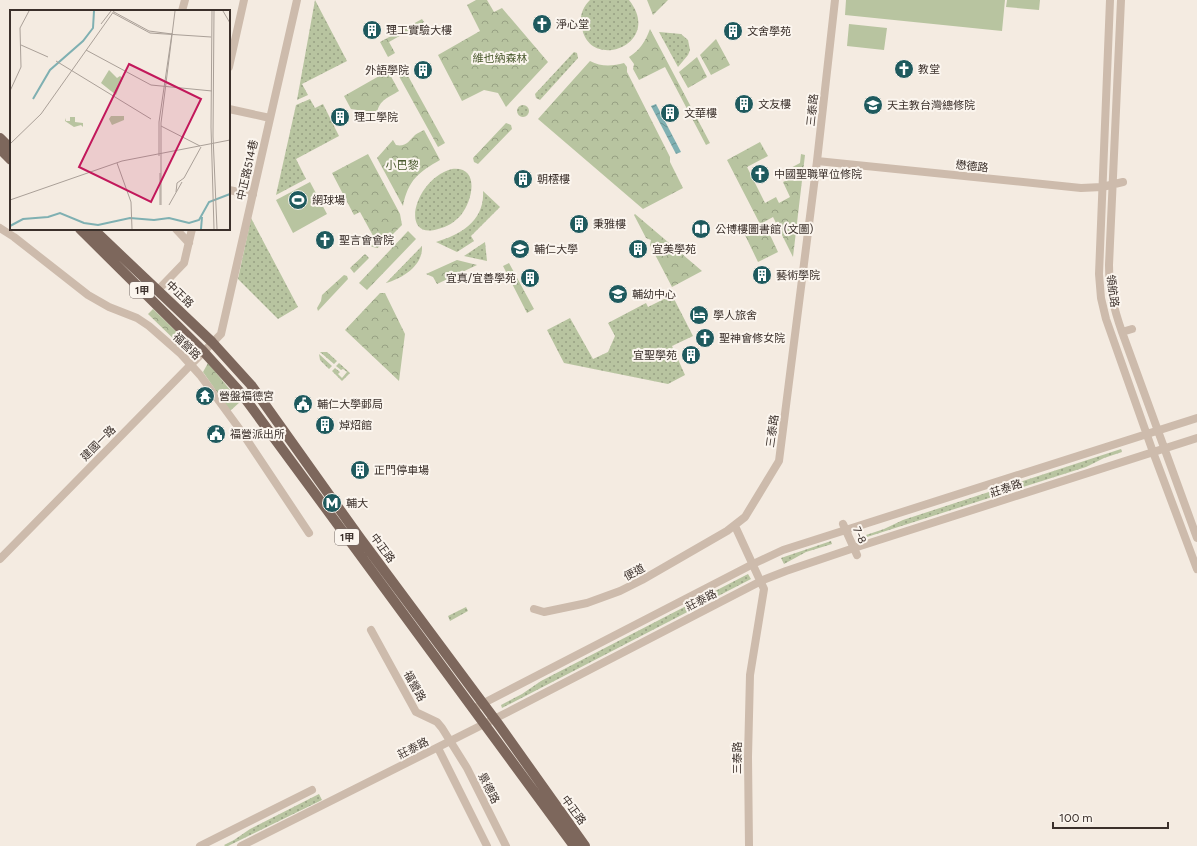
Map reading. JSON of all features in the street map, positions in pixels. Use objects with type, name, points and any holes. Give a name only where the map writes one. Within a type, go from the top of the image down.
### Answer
[{"type":"main road","points":[[0,138],[10,148]]},
{"type":"main road","points":[[0,150],[10,159]]},
{"type":"main road","name":"中正路","points":[[81,230],[220,368],[249,404],[574,846]]},
{"type":"main road","name":"中正路","points":[[94,230],[212,342],[251,385],[360,538],[585,846]]},
{"type":"main road","points":[[249,404],[259,397]]},
{"type":"street","points":[[182,10],[185,0]]},
{"type":"street","points":[[230,63],[244,0]]},
{"type":"street","name":"中正路514巷","points":[[212,342],[221,334],[297,0]]},
{"type":"street","name":"三泰路","points":[[749,846],[748,757],[750,675],[764,589],[735,526],[745,517],[779,461],[817,161],[834,0]]},
{"type":"street","name":"領航路","points":[[1110,0],[1099,274],[1101,298],[1106,319],[1197,570]]},
{"type":"street","name":"領航路","points":[[1121,0],[1112,184],[1110,286],[1115,312],[1197,538]]},
{"type":"street","points":[[230,109],[270,118]]},
{"type":"street","name":"懋德路","points":[[817,161],[1081,188],[1102,187],[1123,182]]},
{"type":"street","points":[[230,190],[252,195]]},
{"type":"street","name":"福營路","points":[[0,228],[14,236],[88,295],[109,307],[137,318],[149,326],[190,364],[241,431],[309,533]]},
{"type":"street","points":[[177,230],[189,243]]},
{"type":"street","points":[[158,290],[184,263],[192,230]]},
{"type":"street","points":[[1122,332],[1132,329]]},
{"type":"street","name":"建國一路","points":[[0,559],[212,342]]},
{"type":"street","name":"莊泰路","points":[[472,709],[783,550],[844,527],[1147,435],[1197,418]]},
{"type":"street","name":"莊泰路","points":[[241,846],[494,720],[761,581],[786,570],[855,552],[1197,438]]},
{"type":"street","name":"便道","points":[[534,609],[544,612],[587,603],[620,592],[656,573],[735,526]]},
{"type":"street","name":"7-8","points":[[844,527],[855,552]]},
{"type":"street","name":"福營路","points":[[371,630],[416,712],[437,722],[450,742]]},
{"type":"street","name":"景德路","points":[[450,742],[476,785],[506,846]]},
{"type":"street","points":[[438,748],[487,846]]},
{"type":"street","points":[[202,845],[312,790]]},
{"type":"green space","points":[[315,0],[347,61],[302,84],[308,95],[297,100]]},
{"type":"green space","name":"維也納森林","points":[[476,0],[487,0],[494,12],[502,8],[548,62],[506,107],[498,93],[484,90],[462,101],[438,55],[480,31],[467,5]]},
{"type":"green space","points":[[590,0],[629,0],[637,16],[638,29],[632,40],[622,47],[610,50],[598,48],[588,41],[582,28],[581,16],[583,9]]},
{"type":"green space","points":[[647,0],[668,0],[653,15]]},
{"type":"green space","points":[[846,0],[1005,0],[1002,31],[845,15]]},
{"type":"green space","points":[[1007,0],[1040,0],[1039,10],[1006,7]]},
{"type":"green space","points":[[422,19],[424,22],[389,42],[395,53],[388,57],[380,42]]},
{"type":"green space","points":[[849,24],[887,28],[884,50],[847,46]]},
{"type":"green space","points":[[650,29],[710,143],[706,145],[665,67],[639,80],[633,69],[634,64],[629,57],[642,45]]},
{"type":"green space","points":[[659,32],[681,34],[688,40],[690,50],[688,55],[678,67]]},
{"type":"green space","points":[[716,39],[730,65],[711,75],[700,55]]},
{"type":"green space","points":[[574,52],[577,53],[578,58],[540,100],[536,98],[535,94]]},
{"type":"green space","points":[[697,57],[707,77],[688,88],[679,72]]},
{"type":"green space","points":[[590,61],[607,65],[624,63],[627,67],[627,72],[670,157],[670,162],[683,188],[643,209],[538,119]]},
{"type":"green space","points":[[402,65],[445,143],[438,147],[395,69]]},
{"type":"green space","points":[[388,71],[399,91],[382,102],[377,113],[351,109],[344,96]]},
{"type":"green space","points":[[310,99],[315,108],[323,104],[339,136],[296,159],[306,179],[276,195],[296,105]]},
{"type":"green space","points":[[521,105],[525,105],[529,111],[525,117],[521,117],[517,113],[517,109]]},
{"type":"green space","points":[[506,123],[511,125],[512,129],[478,164],[474,162],[473,158]]},
{"type":"green space","name":"小巴黎","points":[[424,130],[440,160],[420,173],[411,183],[403,206],[377,158],[393,140],[396,145],[402,145],[407,143],[416,134]]},
{"type":"green space","points":[[760,142],[768,156],[747,167],[765,203],[776,197],[779,203],[790,197],[783,182],[787,180],[783,172],[800,163],[801,154],[805,155],[793,257],[773,217],[764,222],[778,252],[758,262],[745,235],[761,226],[727,160]]},
{"type":"green space","points":[[368,154],[400,214],[402,225],[381,246],[377,248],[369,246],[377,243],[360,212],[354,215],[332,173]]},
{"type":"green space","points":[[452,169],[461,170],[467,173],[470,178],[472,185],[471,193],[465,209],[461,215],[448,226],[426,230],[418,226],[415,218],[416,207],[428,184],[439,175]]},
{"type":"green space","points":[[310,182],[327,214],[293,233],[276,200]]},
{"type":"green space","points":[[483,191],[500,207],[471,236],[474,241],[457,252],[436,242],[462,231],[469,225],[480,211],[483,202]]},
{"type":"green space","points":[[635,214],[702,271],[672,287],[650,245],[651,240],[646,238],[634,215]]},
{"type":"green space","points":[[251,218],[298,307],[278,319],[238,279]]},
{"type":"green space","points":[[408,231],[416,239],[367,290],[359,283]]},
{"type":"green space","points":[[485,242],[487,261],[464,256]]},
{"type":"green space","points":[[422,246],[419,260],[416,265],[399,278],[386,283]]},
{"type":"green space","points":[[365,254],[369,258],[354,273],[350,268]]},
{"type":"green space","points":[[457,260],[477,265],[437,284],[433,277],[426,274]]},
{"type":"green space","points":[[509,263],[534,309],[527,313],[503,266]]},
{"type":"green space","points":[[344,275],[347,276],[348,279],[318,311],[317,308],[321,301],[322,295]]},
{"type":"green space","points":[[380,293],[385,293],[405,334],[399,381],[345,330]]},
{"type":"green space","points":[[672,295],[693,336],[672,346],[685,375],[668,384],[564,363],[547,330],[570,318],[593,359],[608,352],[615,336],[608,323],[646,303],[648,307]]},
{"type":"green space","points":[[153,309],[190,345],[185,350],[148,314]]},
{"type":"green space","points":[[320,352],[327,352],[337,361],[334,364]]},
{"type":"green space","points":[[319,354],[332,366],[329,369],[320,360]]},
{"type":"green space","points":[[208,363],[240,402],[230,411],[203,372]]},
{"type":"green space","points":[[339,363],[350,373],[342,381],[332,371],[335,368],[340,372],[338,374],[342,378],[347,372],[336,366]]},
{"type":"green space","points":[[1121,449],[1122,452],[1104,458],[1086,467],[867,537],[866,535],[884,529],[903,520]]},
{"type":"green space","points":[[831,541],[832,544],[806,552],[784,564],[781,558]]},
{"type":"green space","points":[[748,574],[751,579],[502,708],[501,705],[522,694],[541,681]]},
{"type":"green space","points":[[466,607],[468,611],[450,621],[448,616]]},
{"type":"green space","points":[[319,794],[322,800],[228,846],[224,845],[250,829]]},
{"type":"water","points":[[656,104],[681,152],[676,154],[651,106]]},
{"type":"place","name":"淨心堂","points":[[542,24]]},
{"type":"place","name":"理工實驗大樓","points":[[372,30]]},
{"type":"place","name":"文舍學苑","points":[[733,31]]},
{"type":"place","name":"教堂","points":[[904,69]]},
{"type":"place","name":"外語學院","points":[[423,70]]},
{"type":"place","name":"文友樓","points":[[744,104]]},
{"type":"place","name":"天主教台灣總修院","points":[[873,105]]},
{"type":"place","name":"文華樓","points":[[670,113]]},
{"type":"place","name":"理工學院","points":[[340,117]]},
{"type":"place","name":"中國聖職單位修院","points":[[760,174]]},
{"type":"place","name":"朝橒樓","points":[[523,179]]},
{"type":"place","name":"網球場","points":[[298,200]]},
{"type":"place","name":"秉雅樓","points":[[579,224]]},
{"type":"place","name":"公博樓圖書館 (文圖)","points":[[701,229]]},
{"type":"place","name":"聖言會會院","points":[[325,240]]},
{"type":"place","name":"輔仁大學","points":[[520,249]]},
{"type":"place","name":"宜美學苑","points":[[638,249]]},
{"type":"place","name":"藝術學院","points":[[762,275]]},
{"type":"place","name":"宜真/宜善學苑","points":[[530,278]]},
{"type":"place","name":"輔幼中心","points":[[618,294]]},
{"type":"place","name":"學人旅舍","points":[[699,315]]},
{"type":"place","name":"聖神會修女院","points":[[705,338]]},
{"type":"place","name":"宜聖學苑","points":[[691,355]]},
{"type":"place","name":"營盤福德宮","points":[[205,396]]},
{"type":"place","name":"輔仁大學郵局","points":[[303,404]]},
{"type":"place","name":"焯炤館","points":[[325,425]]},
{"type":"place","name":"福營派出所","points":[[216,434]]},
{"type":"place","name":"正門停車場","points":[[360,470]]},
{"type":"place","name":"輔大","points":[[332,503]]}]
